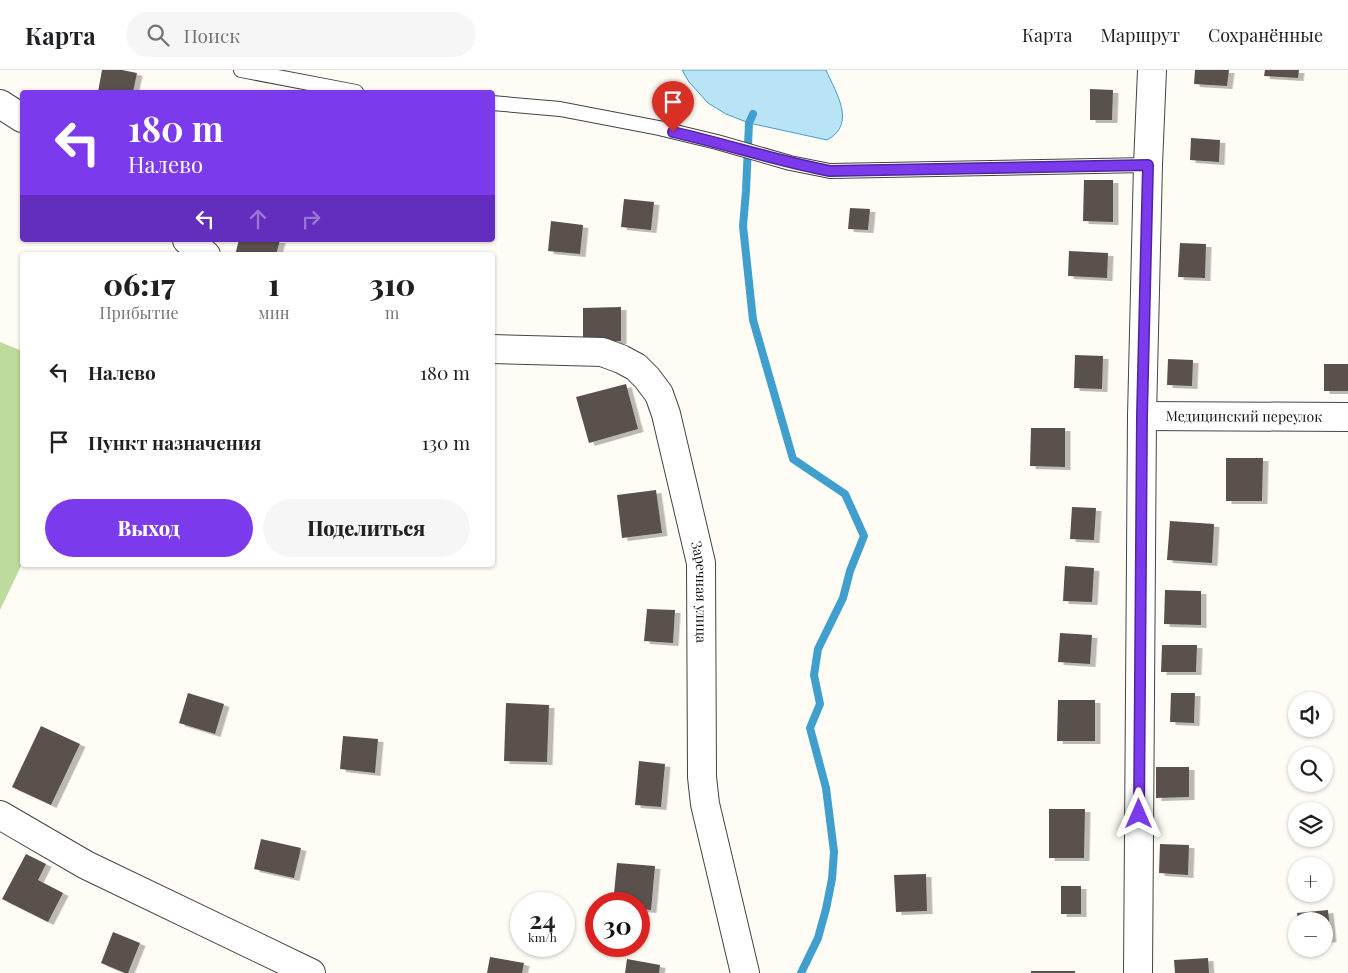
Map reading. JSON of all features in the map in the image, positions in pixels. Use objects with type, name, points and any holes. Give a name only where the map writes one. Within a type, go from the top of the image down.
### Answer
[{"type":"street","points":[[1138,973],[1142,416],[1152,70]]},
{"type":"street","points":[[0,104],[20,117]]},
{"type":"street","points":[[190,242],[202,252]]},
{"type":"street","name":"Заречная улица","points":[[495,349],[602,352],[621,358],[636,367],[659,394],[666,414],[702,563],[702,777],[705,804],[745,973]]},
{"type":"street","name":"Медицинский переулок","points":[[1142,416],[1348,418]]},
{"type":"street","points":[[0,815],[86,865],[311,973]]},
{"type":"lane","points":[[241,70],[346,90]]},
{"type":"lane","points":[[495,103],[560,109],[659,128],[790,163],[830,171],[1148,165]]},
{"type":"green space","points":[[0,342],[20,350],[21,567],[0,610]]},
{"type":"water","points":[[682,70],[826,70],[842,108],[841,126],[827,140],[749,123],[726,114],[708,103],[689,82]]},
{"type":"building","points":[[102,70],[122,70],[137,73],[133,90],[98,90]]},
{"type":"building","points":[[1195,70],[1229,70],[1227,86],[1194,84]]},
{"type":"building","points":[[1265,70],[1299,70],[1298,78],[1264,76]]},
{"type":"building","points":[[1090,89],[1113,90],[1112,120],[1090,120]]},
{"type":"building","points":[[1191,138],[1220,140],[1219,162],[1190,160]]},
{"type":"building","points":[[1084,180],[1113,180],[1113,222],[1083,221]]},
{"type":"building","points":[[624,199],[654,202],[651,230],[621,227]]},
{"type":"building","points":[[850,208],[870,209],[868,230],[848,229]]},
{"type":"building","points":[[551,221],[583,225],[580,254],[548,251]]},
{"type":"building","points":[[238,242],[279,242],[277,252],[236,252]]},
{"type":"building","points":[[1180,243],[1206,244],[1205,278],[1178,277]]},
{"type":"building","points":[[1069,251],[1108,253],[1107,278],[1068,276]]},
{"type":"building","points":[[621,307],[621,341],[583,341],[583,308]]},
{"type":"building","points":[[1075,355],[1103,356],[1102,389],[1074,388]]},
{"type":"building","points":[[1168,359],[1193,360],[1192,386],[1167,385]]},
{"type":"building","points":[[1324,364],[1348,364],[1348,391],[1324,391]]},
{"type":"building","points":[[626,384],[638,429],[589,443],[576,397]]},
{"type":"building","points":[[1031,428],[1065,428],[1065,467],[1030,466]]},
{"type":"building","points":[[1226,458],[1263,458],[1262,501],[1226,501]]},
{"type":"building","points":[[656,490],[662,533],[622,538],[617,495]]},
{"type":"building","points":[[1072,507],[1096,508],[1094,540],[1070,539]]},
{"type":"building","points":[[1170,521],[1214,524],[1212,563],[1167,560]]},
{"type":"building","points":[[1065,566],[1094,568],[1092,602],[1063,601]]},
{"type":"building","points":[[1165,590],[1201,591],[1201,625],[1164,624]]},
{"type":"building","points":[[647,609],[675,610],[673,643],[644,641]]},
{"type":"building","points":[[1060,633],[1092,635],[1090,664],[1058,662]]},
{"type":"building","points":[[1162,645],[1197,645],[1196,672],[1161,672]]},
{"type":"building","points":[[188,693],[224,704],[215,734],[179,723]]},
{"type":"building","points":[[1171,693],[1195,693],[1194,723],[1170,722]]},
{"type":"building","points":[[1058,700],[1095,700],[1095,741],[1057,741]]},
{"type":"building","points":[[506,703],[549,705],[547,762],[504,761]]},
{"type":"building","points":[[41,726],[80,744],[51,805],[12,787]]},
{"type":"building","points":[[343,736],[378,739],[375,773],[340,769]]},
{"type":"building","points":[[639,761],[665,764],[661,807],[635,805]]},
{"type":"building","points":[[1156,767],[1189,767],[1189,797],[1156,798]]},
{"type":"building","points":[[1049,809],[1085,809],[1084,858],[1049,858]]},
{"type":"building","points":[[261,839],[301,848],[294,878],[254,869]]},
{"type":"building","points":[[1160,844],[1189,845],[1188,875],[1159,873]]},
{"type":"building","points":[[26,854],[46,864],[38,880],[63,893],[48,922],[2,899]]},
{"type":"building","points":[[617,863],[655,866],[651,910],[650,892],[614,892]]},
{"type":"building","points":[[926,874],[927,911],[896,912],[894,875]]},
{"type":"building","points":[[1061,886],[1081,886],[1081,914],[1061,914]]},
{"type":"building","points":[[1328,910],[1328,912],[1307,912]]},
{"type":"building","points":[[113,932],[140,943],[128,973],[101,963]]},
{"type":"building","points":[[490,957],[524,963],[522,973],[487,973]]},
{"type":"building","points":[[1208,958],[1209,973],[1175,973],[1174,960]]},
{"type":"building","points":[[627,959],[660,965],[659,973],[625,973]]},
{"type":"building","points":[[1031,971],[1075,971],[1075,973],[1031,973]]},
{"type":"waterway","points":[[753,114],[749,123],[743,226],[753,320],[793,459],[845,494],[864,536],[850,571],[843,598],[818,649],[814,675],[820,704],[810,728],[826,788],[834,852],[832,879],[826,909],[818,938],[801,973]]},
{"type":"route","points":[[673,132],[717,142],[790,163],[830,171],[1148,165],[1142,416],[1139,814]]}]
